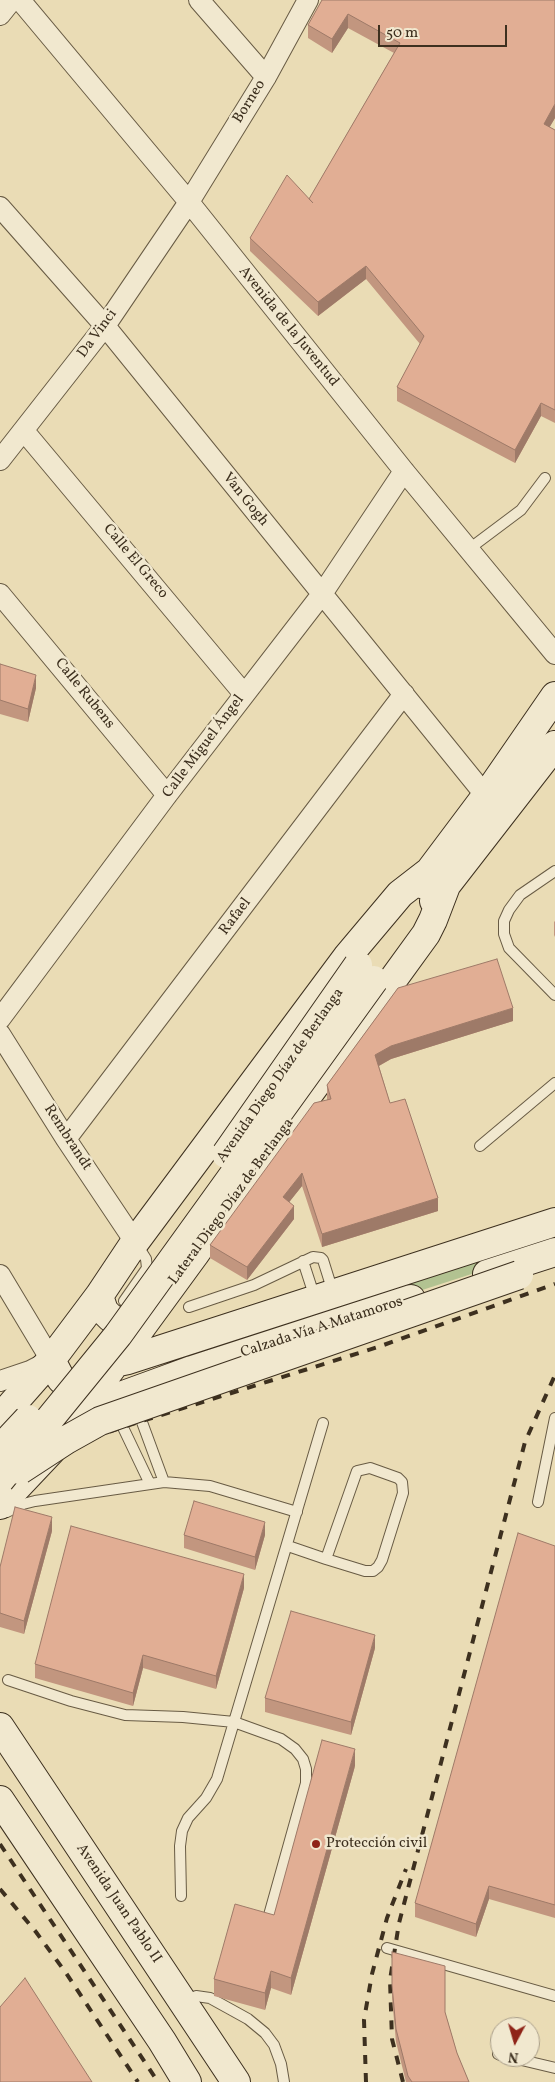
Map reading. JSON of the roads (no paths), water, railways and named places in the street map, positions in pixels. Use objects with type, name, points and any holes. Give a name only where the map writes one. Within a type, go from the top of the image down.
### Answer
[{"type":"main road","name":"Avenida Diego Díaz de Berlanga","points":[[438,878],[486,796],[555,696]]},
{"type":"main road","name":"Avenida Diego Díaz de Berlanga","points":[[0,1449],[46,1398],[100,1328],[219,1164],[438,878],[555,745]]},
{"type":"main road","points":[[144,1323],[127,1324],[111,1318],[104,1311],[135,1242],[347,957],[400,894],[438,878]]},
{"type":"main road","name":"Lateral Diego Díaz de Berlanga","points":[[0,1505],[51,1451],[107,1406],[115,1363],[426,934],[433,920],[438,878]]},
{"type":"main road","name":"Avenida Diego Díaz de Berlanga","points":[[0,1480],[118,1336],[366,972]]},
{"type":"main road","name":"Calzada Vía A Matamoros","points":[[107,1406],[187,1355],[325,1296],[555,1222]]},
{"type":"main road","name":"Calzada Vía A Matamoros","points":[[61,1363],[115,1363],[128,1360],[187,1355],[555,1252]]},
{"type":"main road","points":[[0,1484],[66,1440],[100,1422],[555,1263]]},
{"type":"main road","points":[[107,1406],[68,1386],[55,1371],[111,1299]]},
{"type":"main road","points":[[51,1451],[20,1435],[0,1418],[61,1363]]},
{"type":"main road","name":"Avenida Juan Pablo II","points":[[0,1727],[236,2082]]},
{"type":"main road","points":[[0,1800],[162,2041],[187,2082]]},
{"type":"main road","points":[[162,2041],[172,2017],[182,2002]]},
{"type":"street","points":[[0,15],[12,0]]},
{"type":"street","name":"Avenida de la Juventud","points":[[20,0],[189,202],[404,471],[555,654]]},
{"type":"street","points":[[199,0],[266,77]]},
{"type":"street","name":"Borneo","points":[[189,202],[266,77],[308,0]]},
{"type":"street","name":"Da Vinci","points":[[0,460],[105,326],[189,202]]},
{"type":"street","name":"Van Gogh","points":[[0,206],[105,326],[486,796]]},
{"type":"street","name":"Calle El Greco","points":[[24,431],[244,694]]},
{"type":"street","name":"Calle Miguel Ángel","points":[[0,1020],[167,795],[322,594],[404,471]]},
{"type":"street","name":"Calle Rubens","points":[[0,594],[167,795]]},
{"type":"street","name":"Rafael","points":[[66,1139],[404,694]]},
{"type":"street","name":"Rembrandt","points":[[0,1034],[66,1139],[135,1242]]},
{"type":"street","points":[[0,1275],[61,1363],[0,1381]]},
{"type":"lane","points":[[469,549],[521,510],[545,478]]},
{"type":"lane","points":[[555,871],[520,895],[509,910],[504,921],[504,934],[509,948],[555,995]]},
{"type":"lane","points":[[480,1146],[555,1082]]},
{"type":"lane","points":[[189,1307],[254,1285],[313,1257],[323,1260],[325,1296]]},
{"type":"lane","points":[[304,1261],[325,1296]]},
{"type":"lane","points":[[107,1406],[139,1414],[167,1404],[182,1388],[187,1355]]},
{"type":"lane","points":[[107,1406],[150,1484]]},
{"type":"lane","points":[[139,1414],[164,1482]]},
{"type":"lane","points":[[538,1502],[555,1418]]},
{"type":"lane","points":[[180,1896],[180,1846],[182,1831],[188,1818],[212,1790],[217,1779],[288,1546],[323,1423]]},
{"type":"lane","points":[[288,1546],[326,1559],[365,1571],[373,1571],[378,1567],[403,1493],[402,1482],[398,1478],[370,1468],[357,1471],[326,1559]]},
{"type":"lane","points":[[0,1517],[10,1509],[35,1501],[164,1482],[210,1486],[297,1512]]},
{"type":"lane","points":[[8,1680],[70,1701],[125,1715],[183,1717],[234,1722],[282,1739],[294,1749],[303,1759],[306,1769],[303,1795],[269,1915]]},
{"type":"lane","points":[[387,1948],[555,1996]]},
{"type":"lane","points":[[182,2002],[196,1996],[210,1998],[248,2019],[265,2033],[274,2045],[281,2064],[284,2082]]},
{"type":"lane","points":[[540,2064],[555,2068]]},
{"type":"railway","points":[[42,1456],[123,1427],[378,1347],[555,1284]]},
{"type":"railway","points":[[403,2082],[392,2039],[390,1980],[399,1923],[525,1442],[555,1375]]},
{"type":"railway","points":[[0,1844],[158,2082]]},
{"type":"railway","points":[[366,2082],[364,2020],[372,1974],[387,1918],[406,1869]]},
{"type":"railway","points":[[0,1889],[36,1932],[66,1973],[138,2082]]},
{"type":"place","name":"Protección civil","points":[[316,1844]]}]
